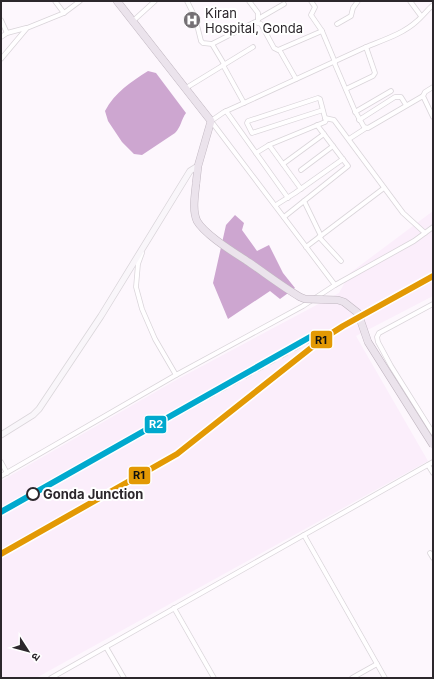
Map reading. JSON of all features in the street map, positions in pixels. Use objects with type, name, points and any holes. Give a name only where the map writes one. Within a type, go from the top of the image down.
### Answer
[{"type":"highway","points":[[117,1],[211,121],[198,166],[194,198],[197,220],[203,229],[300,298],[338,300],[344,302],[358,313],[368,342],[433,445]]},
{"type":"street","points":[[55,1],[64,14]]},
{"type":"street","points":[[71,1],[74,5]]},
{"type":"street","points":[[1,37],[7,33],[27,28],[64,14],[80,1]]},
{"type":"street","points":[[133,21],[155,1]]},
{"type":"street","points":[[187,1],[195,17],[201,41],[203,43],[212,44],[258,21],[284,4]]},
{"type":"street","points":[[248,1],[258,14],[258,21],[274,48],[280,50],[296,79]]},
{"type":"street","points":[[311,1],[315,7],[311,15],[322,31],[355,112],[362,126],[366,128]]},
{"type":"street","points":[[337,24],[351,16],[353,8],[358,1]]},
{"type":"street","points":[[410,1],[422,16]]},
{"type":"street","points":[[335,285],[211,121],[226,111],[406,29],[422,16],[431,6],[433,12]]},
{"type":"street","points":[[1,20],[7,33]]},
{"type":"street","points":[[1,58],[27,28]]},
{"type":"street","points":[[280,50],[322,31]]},
{"type":"street","points":[[212,44],[244,103]]},
{"type":"street","points":[[186,88],[253,47]]},
{"type":"street","points":[[346,89],[373,76],[375,73],[366,47]]},
{"type":"street","points":[[348,139],[423,96],[425,92],[433,87]]},
{"type":"street","points":[[355,112],[390,91]]},
{"type":"street","points":[[423,96],[433,117]]},
{"type":"street","points":[[359,120],[395,97],[401,97],[406,105]]},
{"type":"street","points":[[256,153],[269,145],[325,122],[325,118],[323,110],[320,99],[318,98],[248,121],[247,123],[252,133],[323,110]]},
{"type":"street","points":[[226,111],[288,198]]},
{"type":"street","points":[[325,118],[334,120],[406,216],[425,233]]},
{"type":"street","points":[[284,217],[347,168],[347,165],[343,159],[317,125]]},
{"type":"street","points":[[282,164],[324,134]]},
{"type":"street","points":[[269,145],[301,189]]},
{"type":"street","points":[[301,170],[333,146]]},
{"type":"street","points":[[276,205],[343,159]]},
{"type":"street","points":[[1,435],[39,410],[101,316],[190,171],[198,166]]},
{"type":"street","points":[[306,247],[384,188]]},
{"type":"street","points":[[304,201],[320,236],[341,261]]},
{"type":"street","points":[[1,476],[176,375],[303,306],[335,285],[414,241],[433,227]]},
{"type":"street","points":[[143,246],[138,264],[136,287],[142,309],[155,338],[176,375]]},
{"type":"street","points":[[433,304],[379,332],[377,337],[390,366],[433,433]]},
{"type":"street","points":[[1,462],[6,473]]},
{"type":"street","points":[[51,678],[433,462]]},
{"type":"street","points":[[428,465],[433,473]]},
{"type":"street","points":[[304,535],[385,678]]},
{"type":"street","points":[[430,553],[433,558]]},
{"type":"street","points":[[174,608],[214,678]]},
{"type":"street","points":[[106,647],[124,678]]},
{"type":"street","points":[[352,678],[377,664]]},
{"type":"shaded area","points":[[148,71],[156,73],[186,113],[175,133],[142,155],[134,154],[122,142],[108,121],[105,111],[119,93],[130,83]]},
{"type":"shaded area","points":[[433,211],[433,296],[356,336],[428,461],[36,678],[4,678],[1,676],[1,481],[176,380],[339,293],[350,273]]},
{"type":"shaded area","points":[[235,215],[244,223],[242,230],[257,251],[269,245],[283,273],[295,288],[280,299],[270,291],[228,319],[213,283],[226,225]]},
{"type":"railway","points":[[1,554],[177,454],[321,340],[343,326],[433,276]]},
{"type":"railway","points":[[1,515],[319,337]]},
{"type":"transit line","name":"R1","points":[[1,554],[177,454],[321,340],[343,326],[433,276]]},
{"type":"transit line","name":"R2","points":[[1,512],[310,337]]},
{"type":"place","name":"Kiran Hospital, Gonda","points":[[192,20]]},
{"type":"place","name":"Gonda Junction","points":[[33,494]]}]
